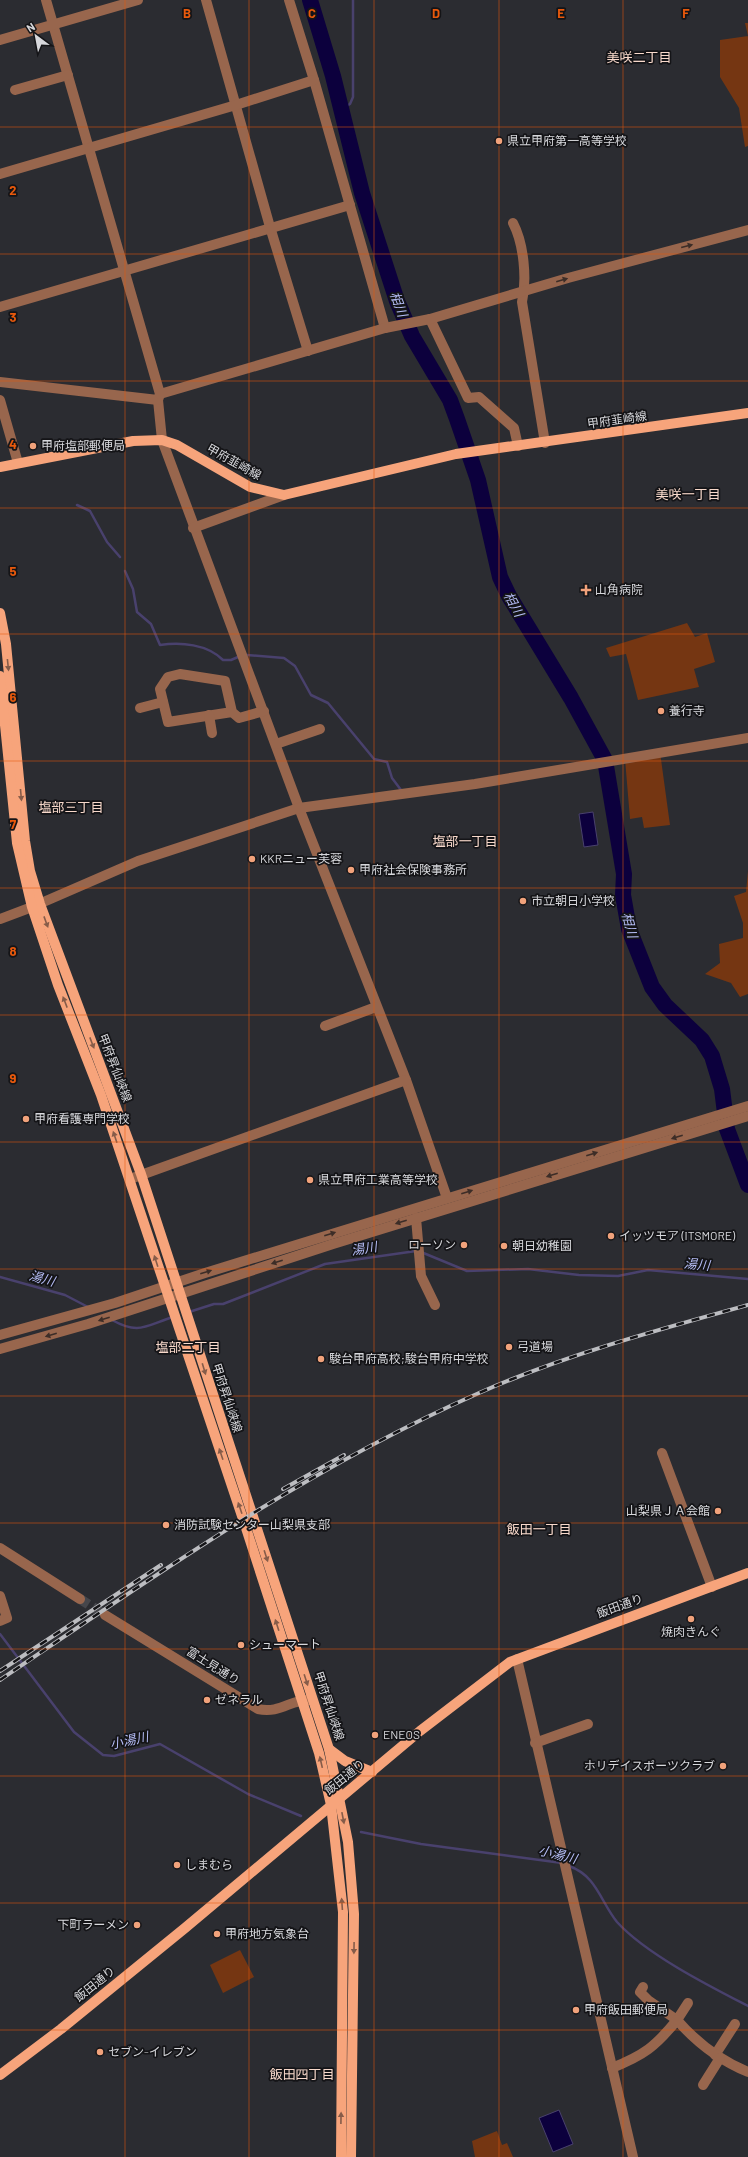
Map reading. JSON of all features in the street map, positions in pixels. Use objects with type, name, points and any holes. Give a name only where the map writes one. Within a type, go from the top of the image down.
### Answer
[{"type":"main road","name":"甲府韮崎線","points":[[0,467],[133,441],[162,440],[177,445],[250,487],[284,495],[456,454],[748,414]]},
{"type":"main road","name":"甲府昇仙峡線","points":[[0,613],[6,644],[26,841],[36,906],[141,1174],[329,1749],[348,1842],[354,1914],[351,2157]]},
{"type":"main road","name":"甲府昇仙峡線","points":[[0,676],[17,843],[58,985],[101,1095],[130,1179],[172,1311],[245,1525],[302,1700],[319,1753],[331,1805],[343,1912],[341,2157]]},
{"type":"main road","name":"飯田通り","points":[[0,2075],[30,2054],[130,1973],[331,1805],[480,1684],[517,1658],[748,1573]]},
{"type":"main road","points":[[329,1749],[345,1761],[372,1772]]},
{"type":"street","points":[[46,0],[159,397],[162,440],[193,528],[264,711],[299,808],[406,1080],[447,1198]]},
{"type":"street","points":[[0,40],[138,0]]},
{"type":"street","points":[[206,0],[270,228],[308,351]]},
{"type":"street","points":[[289,0],[314,80],[386,328]]},
{"type":"street","points":[[15,90],[68,75]]},
{"type":"street","points":[[0,174],[236,105],[314,80]]},
{"type":"street","points":[[0,307],[350,204]]},
{"type":"street","points":[[513,223],[518,232],[524,291],[522,302],[545,443]]},
{"type":"street","points":[[0,382],[159,397],[386,328],[430,320],[524,291],[748,230]]},
{"type":"street","points":[[430,320],[468,398],[479,397],[514,428],[518,446]]},
{"type":"street","points":[[0,400],[18,463]]},
{"type":"street","points":[[193,528],[284,495]]},
{"type":"street","points":[[232,712],[168,722],[160,689],[168,677],[180,674],[225,681],[232,712],[238,718],[264,711]]},
{"type":"street","points":[[140,708],[163,702]]},
{"type":"street","points":[[209,715],[212,733]]},
{"type":"street","points":[[276,744],[320,729]]},
{"type":"street","points":[[0,919],[36,906],[138,861],[299,808],[468,785],[748,738]]},
{"type":"street","points":[[325,1026],[376,1007]]},
{"type":"street","points":[[130,1179],[406,1080]]},
{"type":"street","points":[[0,1335],[102,1306],[447,1198],[744,1113]]},
{"type":"street","points":[[0,1349],[88,1324],[180,1293],[713,1122]]},
{"type":"street","points":[[416,1218],[421,1276],[435,1305]]},
{"type":"street","points":[[662,1453],[712,1586]]},
{"type":"street","points":[[0,1548],[80,1599]]},
{"type":"street","points":[[0,1596],[7,1618],[0,1621]]},
{"type":"street","name":"富士見通り","points":[[105,1615],[258,1709],[282,1709],[302,1700],[313,1700]]},
{"type":"street","points":[[517,1658],[535,1744],[633,2157]]},
{"type":"street","points":[[535,1744],[588,1724]]},
{"type":"street","points":[[643,1987],[640,1992],[648,2000],[677,2020],[695,2041],[717,2056],[748,2072]]},
{"type":"street","points":[[612,2068],[632,2060],[650,2050],[661,2040],[688,2003]]},
{"type":"street","points":[[704,2085],[717,2056],[735,2024]]},
{"type":"shaded area","points":[[745,23],[748,23],[748,36]]},
{"type":"shaded area","points":[[748,36],[748,146],[745,147],[739,108],[720,77],[720,40]]},
{"type":"shaded area","points":[[687,623],[695,637],[707,633],[715,662],[694,669],[699,687],[638,700],[626,654],[610,657],[606,648]]},
{"type":"shaded area","points":[[660,752],[670,825],[644,828],[642,817],[630,819],[625,759]]},
{"type":"shaded area","points":[[593,812],[598,845],[584,847],[579,814]]},
{"type":"shaded area","points":[[748,871],[748,994],[740,997],[731,983],[705,974],[720,963],[719,944],[743,938],[743,923],[734,896],[746,892]]},
{"type":"shaded area","points":[[240,1950],[254,1977],[223,1993],[210,1965]]},
{"type":"shaded area","points":[[559,2110],[573,2144],[553,2152],[539,2118]]},
{"type":"shaded area","points":[[497,2131],[502,2145],[507,2143],[513,2157],[475,2157],[472,2141]]},
{"type":"waterway","name":"相川","points":[[310,0],[333,76],[362,193],[397,301],[412,336],[450,400],[478,480],[500,577],[509,596],[571,698],[605,760],[624,874],[623,895],[629,929],[652,987],[665,1005],[702,1040],[712,1056],[722,1089],[727,1129],[748,1185]]},
{"type":"waterway","points":[[341,109],[350,104],[353,97],[353,0]]},
{"type":"waterway","points":[[77,505],[90,511],[107,542],[120,557]]},
{"type":"waterway","points":[[125,571],[133,589],[137,612],[151,624],[160,645],[185,644],[202,647],[223,660],[231,660],[238,657]]},
{"type":"waterway","points":[[247,655],[284,658],[295,666],[311,695],[328,703],[374,759],[387,762],[392,778],[401,790]]},
{"type":"waterway","name":"湯川","points":[[189,1312],[214,1304],[223,1304],[325,1264],[416,1251]]},
{"type":"waterway","name":"湯川","points":[[421,1252],[467,1271],[528,1269],[579,1275],[618,1276],[648,1270],[748,1279]]},
{"type":"waterway","name":"湯川","points":[[0,1277],[65,1295],[88,1307]]},
{"type":"waterway","name":"湯川","points":[[112,1320],[121,1325],[142,1328],[173,1317]]},
{"type":"waterway","name":"小湯川","points":[[0,1634],[74,1732],[103,1755],[114,1756],[160,1744],[248,1794],[301,1816]]},
{"type":"waterway","name":"小湯川","points":[[361,1832],[421,1844],[562,1863]]},
{"type":"waterway","name":"小湯川","points":[[569,1866],[586,1876],[597,1890],[617,1922],[644,1946],[715,1989],[748,2006]]},
{"type":"tunnel","points":[[80,1599],[105,1615]]},
{"type":"railway","points":[[0,1680],[174,1563],[233,1526],[293,1489],[416,1423],[512,1379],[578,1355],[748,1305]]},
{"type":"railway","points":[[283,1489],[344,1455]]},
{"type":"railway","points":[[0,1671],[161,1565]]},
{"type":"place","name":"県立甲府第一高等学校","points":[[499,141]]},
{"type":"place","name":"甲府塩部郵便局","points":[[33,446]]},
{"type":"place","name":"山角病院","points":[[586,590]]},
{"type":"place","name":"養行寺","points":[[661,711]]},
{"type":"place","name":"KKRニュー芙蓉","points":[[252,859]]},
{"type":"place","name":"甲府社会保険事務所","points":[[351,870]]},
{"type":"place","name":"市立朝日小学校","points":[[523,901]]},
{"type":"place","name":"甲府看護専門学校","points":[[26,1119]]},
{"type":"place","name":"県立甲府工業高等学校","points":[[310,1180]]},
{"type":"place","name":"イッツモア (ITSMORE)","points":[[611,1236]]},
{"type":"place","name":"ローソン","points":[[464,1245]]},
{"type":"place","name":"朝日幼稚園","points":[[504,1246]]},
{"type":"place","name":"弓道場","points":[[509,1347]]},
{"type":"place","name":"駿台甲府高校;駿台甲府中学校","points":[[321,1359]]},
{"type":"place","name":"山梨県ＪＡ会館","points":[[718,1511]]},
{"type":"place","name":"消防試験センター山梨県支部","points":[[166,1525]]},
{"type":"place","name":"焼肉きんぐ","points":[[691,1619]]},
{"type":"place","name":"シューマート","points":[[241,1645]]},
{"type":"place","name":"ゼネラル","points":[[207,1700]]},
{"type":"place","name":"ENEOS","points":[[375,1735]]},
{"type":"place","name":"ホリデイスポーツクラブ","points":[[723,1766]]},
{"type":"place","name":"しまむら","points":[[177,1865]]},
{"type":"place","name":"下町ラーメン","points":[[137,1925]]},
{"type":"place","name":"甲府地方気象台","points":[[217,1934]]},
{"type":"place","name":"甲府飯田郵便局","points":[[576,2010]]},
{"type":"place","name":"セブン-イレブン","points":[[100,2052]]},
{"type":"district","name":"美咲二丁目","points":[[639,57]]},
{"type":"district","name":"美咲一丁目","points":[[688,494]]},
{"type":"district","name":"塩部三丁目","points":[[71,807]]},
{"type":"district","name":"塩部一丁目","points":[[465,841]]},
{"type":"district","name":"塩部二丁目","points":[[188,1347]]},
{"type":"district","name":"飯田一丁目","points":[[539,1529]]},
{"type":"district","name":"飯田四丁目","points":[[302,2074]]}]
